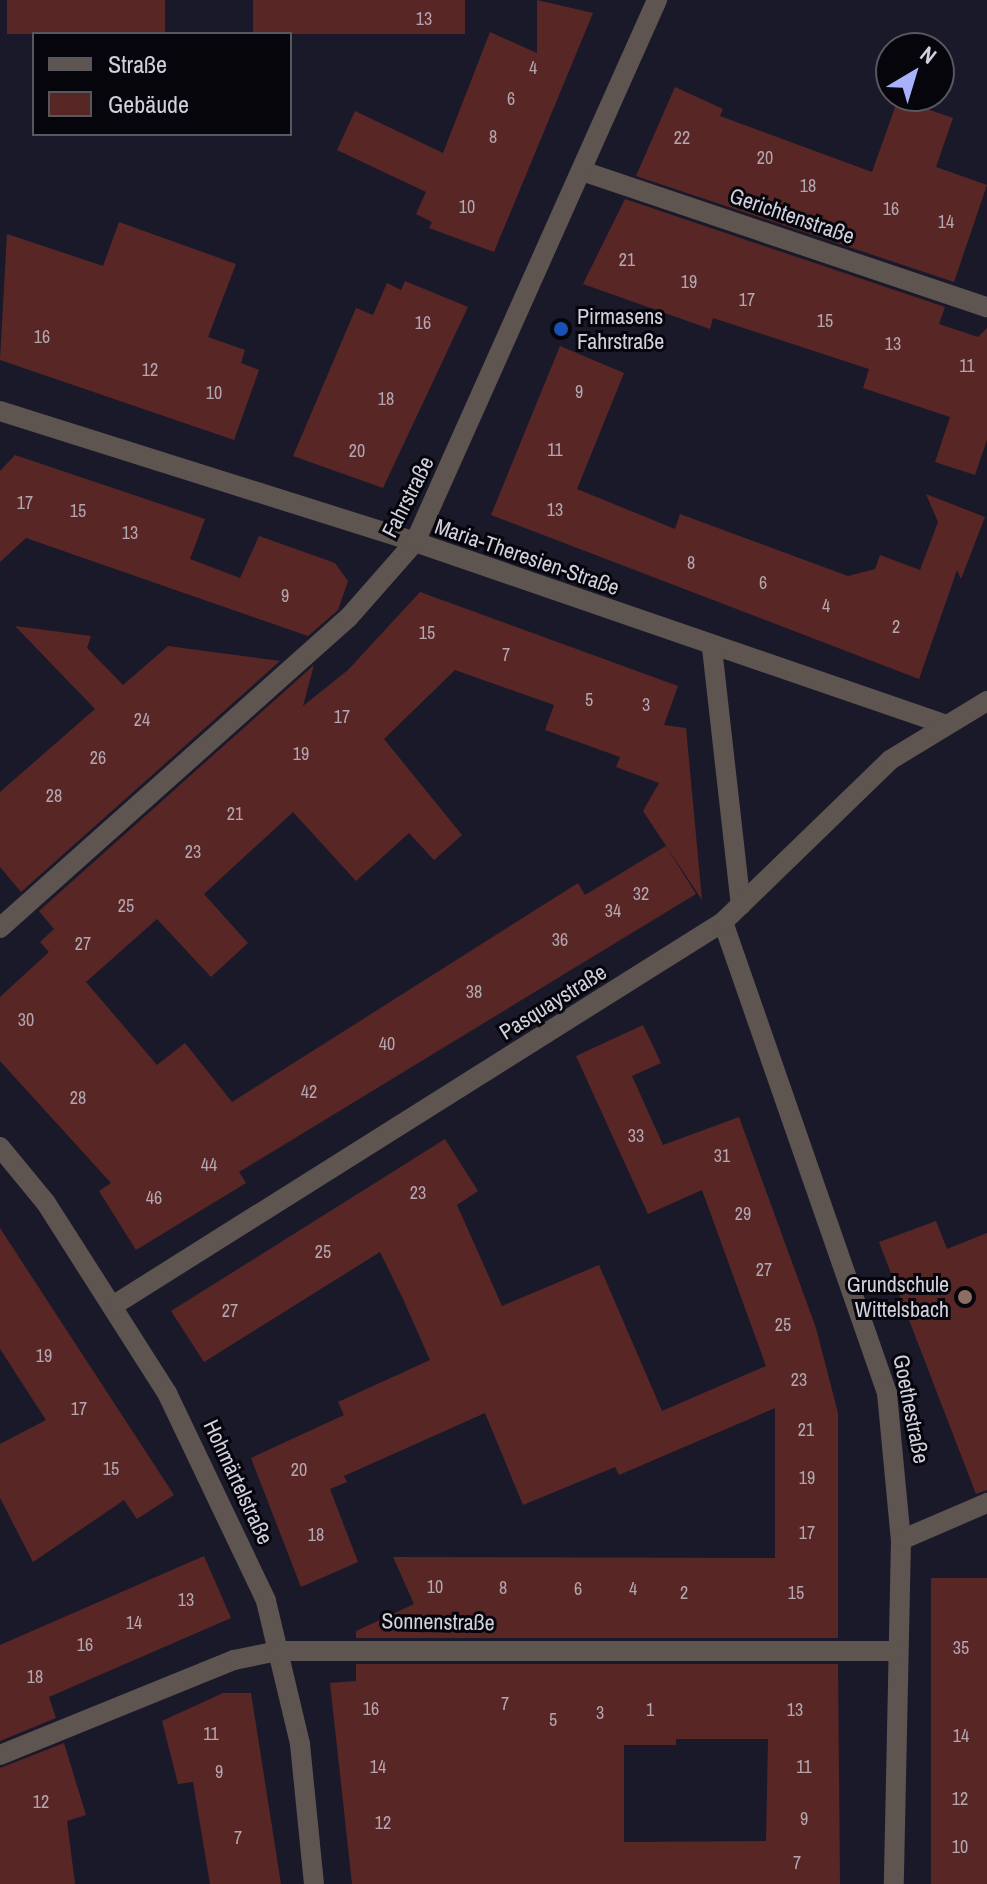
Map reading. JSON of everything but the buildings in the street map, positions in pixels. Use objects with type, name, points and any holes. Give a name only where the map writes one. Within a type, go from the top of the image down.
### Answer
[{"type":"street","name":"Fahrstraße","points":[[0,928],[349,617],[415,542],[657,0]]},
{"type":"street","name":"Gerichtenstraße","points":[[582,171],[987,307]]},
{"type":"street","name":"Maria-Theresien-Straße","points":[[0,411],[415,542],[712,648],[944,724]]},
{"type":"street","points":[[712,648],[741,905]]},
{"type":"street","name":"Pasquaystraße","points":[[114,1305],[723,922],[842,801],[944,724],[987,701]]},
{"type":"street","name":"Goethestraße","points":[[723,922],[868,1324],[899,1463],[901,1540],[896,1651],[894,1884]]},
{"type":"street","name":"Hohmärtelstraße","points":[[0,1147],[114,1305],[216,1485],[266,1601],[300,1744],[314,1884]]},
{"type":"street","points":[[901,1540],[987,1503]]},
{"type":"street","name":"Sonnenstraße","points":[[0,1755],[234,1660],[278,1651],[896,1651]]},
{"type":"place","name":"Pirmasens Fahrstraße","points":[[561,329]]},
{"type":"place","name":"Grundschule Wittelsbach","points":[[965,1297]]}]
